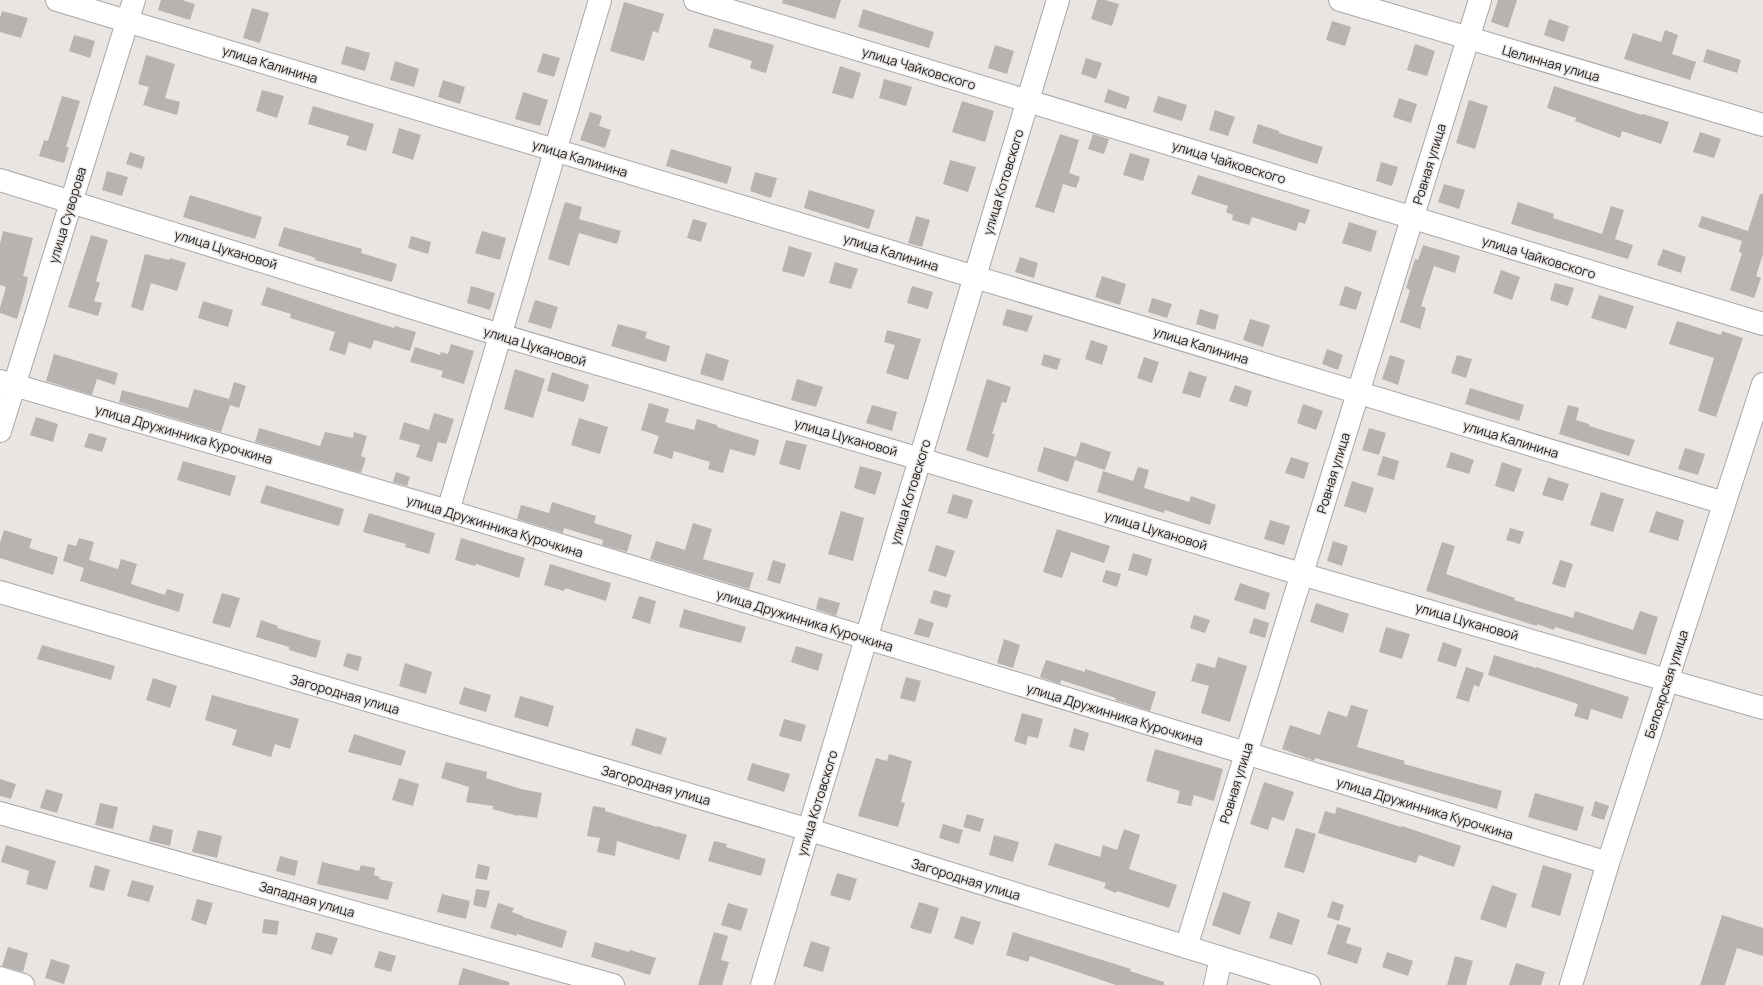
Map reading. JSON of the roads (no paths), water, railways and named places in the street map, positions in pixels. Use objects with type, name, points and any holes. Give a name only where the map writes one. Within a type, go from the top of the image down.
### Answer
[{"type":"street","name":"улица Калинина","points":[[57,0],[1724,502]]},
{"type":"street","name":"улица Суворова","points":[[0,431],[7,383],[72,201],[134,0]]},
{"type":"street","points":[[448,511],[600,0]]},
{"type":"street","name":"улица Чайковского","points":[[695,0],[1763,324]]},
{"type":"street","name":"улица Котовского","points":[[762,985],[1058,0]]},
{"type":"street","name":"Целинная улица","points":[[1340,0],[1763,125]]},
{"type":"street","name":"Ровная улица","points":[[1186,947],[1480,0]]},
{"type":"street","name":"улица Цукановой","points":[[0,180],[72,201],[500,335],[920,459],[1301,574],[1668,679],[1763,708]]},
{"type":"street","name":"улица Дружинника Курочкина","points":[[7,383],[448,511],[1608,863]]},
{"type":"street","name":"Белоярская улица","points":[[1571,985],[1608,863],[1763,384]]},
{"type":"street","name":"Загородная улица","points":[[0,592],[808,830],[1310,985]]},
{"type":"street","name":"Западная улица","points":[[0,813],[613,985]]},
{"type":"street","points":[[1215,985],[1221,958]]},
{"type":"street","points":[[0,978],[23,985]]}]
